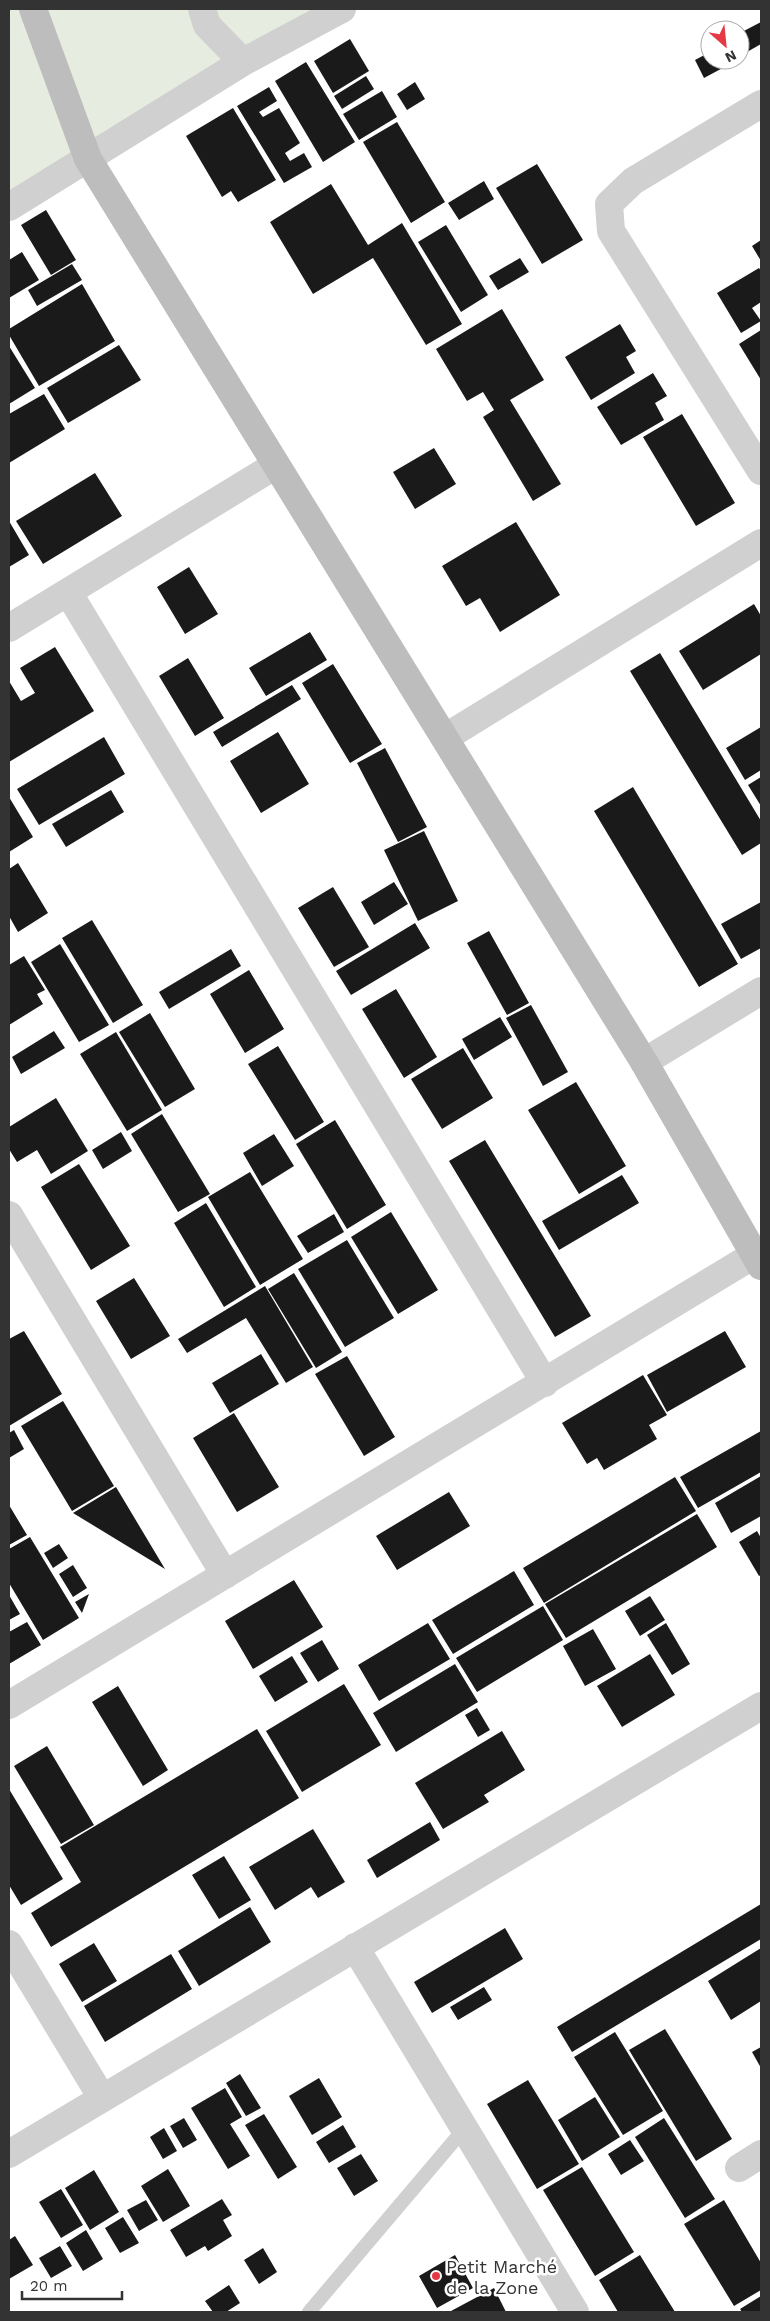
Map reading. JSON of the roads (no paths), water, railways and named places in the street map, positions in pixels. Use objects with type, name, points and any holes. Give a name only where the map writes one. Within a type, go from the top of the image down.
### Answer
[{"type":"street","points":[[9,1705],[544,1383],[758,1261],[644,1062],[446,736],[276,465],[88,159],[33,9]]},
{"type":"street","points":[[202,9],[207,25],[243,62]]},
{"type":"street","points":[[9,207],[243,62],[342,9]]},
{"type":"street","points":[[761,104],[633,181],[609,204],[610,231],[761,471]]},
{"type":"street","points":[[9,628],[276,465]]},
{"type":"street","points":[[446,736],[761,543]]},
{"type":"street","points":[[68,592],[544,1383]]},
{"type":"street","points":[[644,1062],[761,991]]},
{"type":"street","points":[[9,1215],[225,1575]]},
{"type":"street","points":[[9,2154],[761,1706]]},
{"type":"street","points":[[9,1944],[102,2098]]},
{"type":"street","points":[[355,1947],[575,2312]]},
{"type":"lane","points":[[309,2312],[464,2129]]},
{"type":"place","name":"Petit Marché de la Zone","points":[[436,2276]]}]
